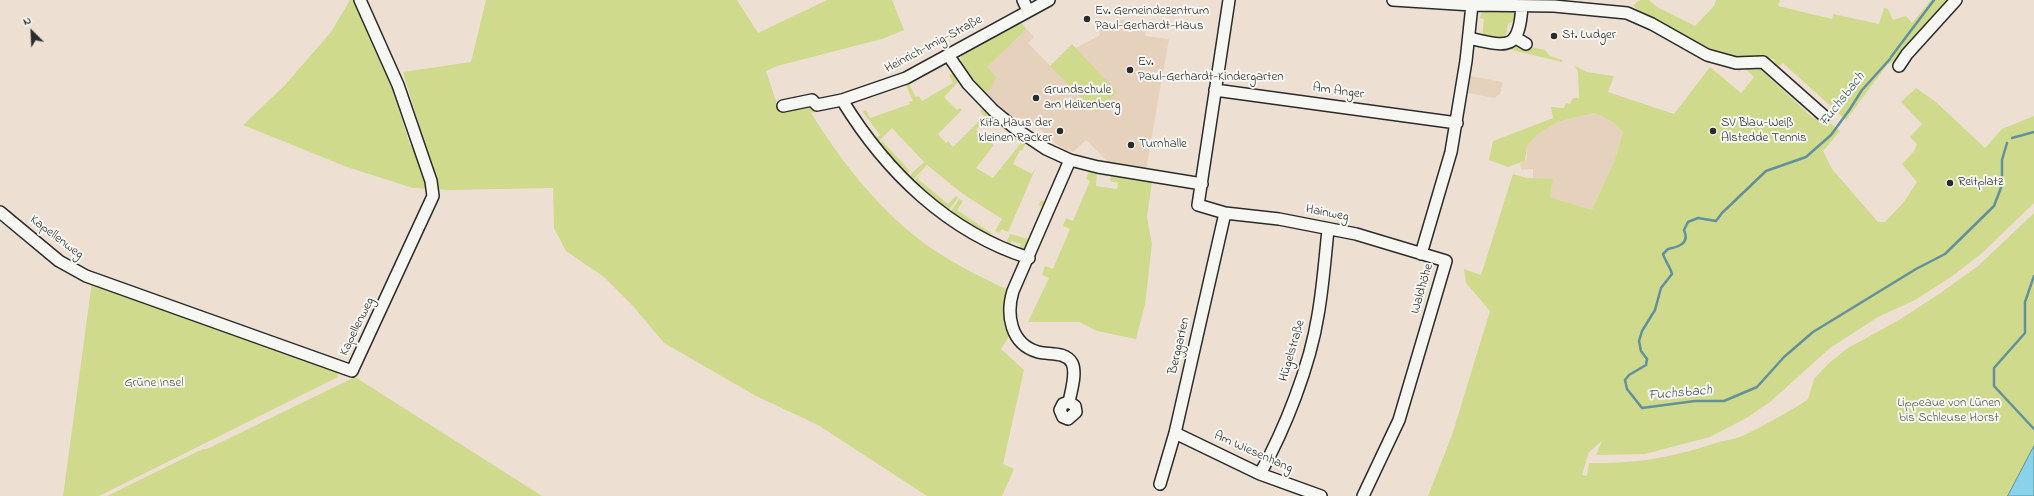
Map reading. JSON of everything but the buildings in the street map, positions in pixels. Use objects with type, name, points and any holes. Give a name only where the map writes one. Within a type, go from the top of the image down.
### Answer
[{"type":"street","name":"Kapellenweg","points":[[0,212],[59,261],[86,276],[352,371],[433,196],[431,181],[398,85],[360,0]]},
{"type":"street","points":[[1023,0],[1028,11]]},
{"type":"street","name":"Heinrich-Imig-Straße","points":[[783,106],[812,100],[817,105],[842,100],[891,85],[1049,0]]},
{"type":"street","points":[[948,55],[968,84],[994,111],[1031,140],[1046,149],[1070,160],[1098,167],[1202,184],[1229,0]]},
{"type":"street","points":[[1393,0],[1472,5],[1522,6],[1554,3],[1627,13],[1652,24],[1707,55],[1736,63],[1764,62],[1824,116]]},
{"type":"street","points":[[1899,66],[1907,54],[1956,0]]},
{"type":"street","name":"Waldhöhe","points":[[1363,496],[1399,420],[1446,261],[1421,254],[1447,168],[1457,123],[1472,5]]},
{"type":"street","points":[[1469,38],[1503,45],[1516,38],[1526,19],[1522,6]]},
{"type":"street","points":[[1516,38],[1526,44]]},
{"type":"street","name":"Am Anger","points":[[1215,90],[1457,123]]},
{"type":"street","points":[[842,100],[876,150],[938,212],[985,241],[1029,258]]},
{"type":"street","points":[[1069,402],[1074,371],[1072,362],[1064,356],[1039,353],[1025,346],[1019,340],[1012,327],[1009,310],[1013,291],[1029,258],[1070,160]]},
{"type":"street","name":"Hainweg","points":[[1202,184],[1198,205],[1225,212],[1279,219],[1328,230],[1356,234],[1421,254]]},
{"type":"street","name":"Berggarten","points":[[1160,484],[1175,433],[1225,212]]},
{"type":"street","name":"Hügelstraße","points":[[1260,474],[1274,449],[1305,366],[1318,315],[1328,230]]},
{"type":"street","name":"Am Wiesenhang","points":[[1175,433],[1260,474],[1321,496]]},
{"type":"shaded area","points":[[1124,19],[1127,28],[1143,22],[1147,24],[1145,36],[1169,39],[1146,169],[1114,168],[1086,140],[1073,152],[1060,147],[1032,122],[1027,129],[984,92],[961,63],[961,57],[966,52],[1021,23],[1034,37],[1028,43],[1096,113],[1076,48],[1100,35],[1098,29]]},
{"type":"shaded area","points":[[1470,76],[1503,82],[1500,94],[1494,98],[1468,93]]},
{"type":"shaded area","points":[[1595,113],[1613,122],[1623,132],[1615,159],[1592,210],[1550,197],[1552,180],[1533,179],[1533,169],[1521,170],[1520,164],[1527,158],[1527,146],[1538,134],[1557,122]]},
{"type":"green space","points":[[350,0],[356,0],[390,82],[410,145],[426,148],[403,72],[471,62],[486,0],[737,0],[758,33],[827,0],[892,0],[904,30],[882,39],[777,66],[766,71],[777,104],[786,103],[790,110],[836,105],[811,113],[822,131],[847,165],[888,212],[930,248],[962,267],[1008,290],[1006,321],[1010,335],[1001,349],[1024,370],[1003,464],[1014,469],[1002,496],[927,496],[818,425],[756,396],[664,343],[633,306],[604,277],[566,251],[554,228],[553,188],[449,190],[413,188],[347,167],[243,125],[285,85],[331,32]]},
{"type":"green space","points":[[1641,0],[1649,0],[1657,7],[1695,26],[1714,6],[1716,0],[1780,0],[1778,6],[1832,19],[1833,14],[1879,24],[1884,8],[1888,9],[1893,20],[1906,16],[1912,23],[1931,0],[1948,0],[1901,56],[1887,65],[1846,120],[1783,63],[1776,69],[1774,59],[1745,58],[1706,50],[1662,26],[1633,6]]},
{"type":"green space","points":[[1484,10],[1520,11],[1517,19],[1508,24],[1505,41],[1482,38],[1484,19],[1479,18]]},
{"type":"green space","points":[[1021,23],[1026,29],[987,67],[996,77],[991,88],[984,92],[961,63],[961,57],[966,52]]},
{"type":"green space","points":[[1072,44],[1117,92],[1096,113],[1050,66]]},
{"type":"green space","points":[[1525,46],[1545,50],[1550,56],[1562,60],[1562,62],[1499,47]]},
{"type":"green space","name":"Lippeaue von Lünen bis Schleuse Horst","points":[[1746,65],[1765,68],[1762,71],[1813,118],[1819,114],[1840,131],[1823,151],[1832,169],[1878,222],[1885,222],[1904,202],[1917,182],[1902,164],[1914,151],[1917,144],[1910,137],[1922,124],[1901,102],[1916,88],[1936,102],[1985,148],[2002,129],[2034,116],[2034,203],[1981,254],[1951,277],[1915,300],[1878,317],[1830,348],[1770,402],[1748,417],[1710,437],[1645,454],[1596,455],[1602,441],[1589,452],[1582,475],[1587,476],[1589,463],[1640,461],[1671,456],[1737,438],[1757,429],[1801,404],[1808,399],[1814,379],[1829,363],[1848,348],[1899,320],[1978,266],[2034,213],[2034,496],[1428,496],[1452,435],[1490,311],[1466,283],[1464,269],[1481,275],[1513,174],[1527,178],[1553,179],[1550,197],[1592,210],[1615,159],[1623,132],[1613,122],[1595,113],[1557,122],[1538,134],[1527,146],[1525,161],[1508,167],[1489,160],[1493,141],[1553,118],[1551,107],[1564,108],[1566,103],[1570,104],[1573,98],[1579,98],[1578,72],[1575,66],[1587,72],[1614,76],[1608,92],[1674,114],[1710,67],[1741,93],[1754,77],[1744,68],[1739,72],[1738,71],[1740,67]]},
{"type":"green space","points":[[953,73],[963,86],[958,82],[944,97],[957,110],[960,108],[962,110],[938,134],[946,143],[948,141],[953,147],[984,116],[980,111],[984,108],[993,118],[991,121],[986,117],[976,130],[994,145],[976,168],[993,178],[1020,144],[1014,139],[1017,136],[1026,143],[1022,151],[1020,150],[1013,164],[1032,174],[1037,165],[1008,232],[1002,229],[999,233],[995,231],[1002,219],[963,194],[927,165],[912,181],[908,177],[924,162],[892,128],[877,143],[874,140],[880,135],[862,111],[866,110],[870,118],[910,104],[909,102],[913,101],[905,83],[908,82],[916,97],[919,96],[922,101],[953,83],[949,75]]},
{"type":"green space","points":[[884,139],[883,142],[910,171],[906,175],[878,145]]},
{"type":"green space","points":[[1089,171],[1097,172],[1096,186],[1117,189],[1118,183],[1110,181],[1111,175],[1152,182],[1147,217],[1152,244],[1145,304],[1136,339],[1097,331],[1079,322],[1028,322],[1049,278],[1042,275],[1045,266],[1053,269],[1070,229],[1063,226],[1066,218],[1073,221],[1090,181],[1086,179]]},
{"type":"green space","points":[[921,173],[918,179],[948,204],[956,196],[958,198],[948,211],[914,182]]},
{"type":"green space","points":[[959,199],[963,201],[957,210],[991,233],[989,237],[950,213]]},
{"type":"green space","points":[[1041,200],[1047,203],[1026,250],[1018,251],[1021,244],[1012,241],[1009,247],[1005,245],[1010,234],[1028,239],[1042,207],[1039,205]]},
{"type":"green space","name":"Grüne Insel","points":[[92,282],[337,368],[338,377],[99,496],[63,496]]},
{"type":"green space","points":[[355,377],[542,496],[107,496],[203,449],[207,449]]},
{"type":"water","points":[[2034,446],[2034,496],[2008,496]]},
{"type":"waterway","name":"Fuchsbach","points":[[1891,57],[1934,0]]},
{"type":"waterway","name":"Fuchsbach","points":[[1890,59],[1862,90],[1831,135],[1806,157],[1766,171],[1722,213],[1716,221],[1698,218],[1688,222],[1684,230],[1686,238],[1682,244],[1668,249],[1663,254],[1672,274],[1661,288],[1655,310],[1642,331],[1639,341],[1641,351],[1647,359],[1646,365],[1629,375],[1625,380],[1627,389],[1642,408],[1695,401],[1724,401],[1757,387],[1784,357],[1813,332],[1916,269],[1945,254],[1994,206],[2002,185],[2002,160],[2007,143]]},
{"type":"waterway","name":"Fuchsbach","points":[[2012,138],[2034,132]]},
{"type":"waterway","name":"Fuchsbach","points":[[2034,276],[2025,302],[2025,333],[1994,368],[1994,386],[2034,429]]},
{"type":"place","name":"Ev. Gemeindezentrum Paul-Gerhardt-Haus","points":[[1087,19]]},
{"type":"place","name":"St. Ludger","points":[[1554,36]]},
{"type":"place","name":"Ev. Paul-Gerhardt-Kindergarten","points":[[1130,70]]},
{"type":"place","name":"Grundschule am Heikenberg","points":[[1036,98]]},
{"type":"place","name":"Kita Haus der kleinen Racker","points":[[1060,131]]},
{"type":"place","name":"SV Blau-Weiß Alstedde Tennis","points":[[1713,131]]},
{"type":"place","name":"Turnhalle","points":[[1131,145]]},
{"type":"place","name":"Reitplatz","points":[[1950,183]]}]
